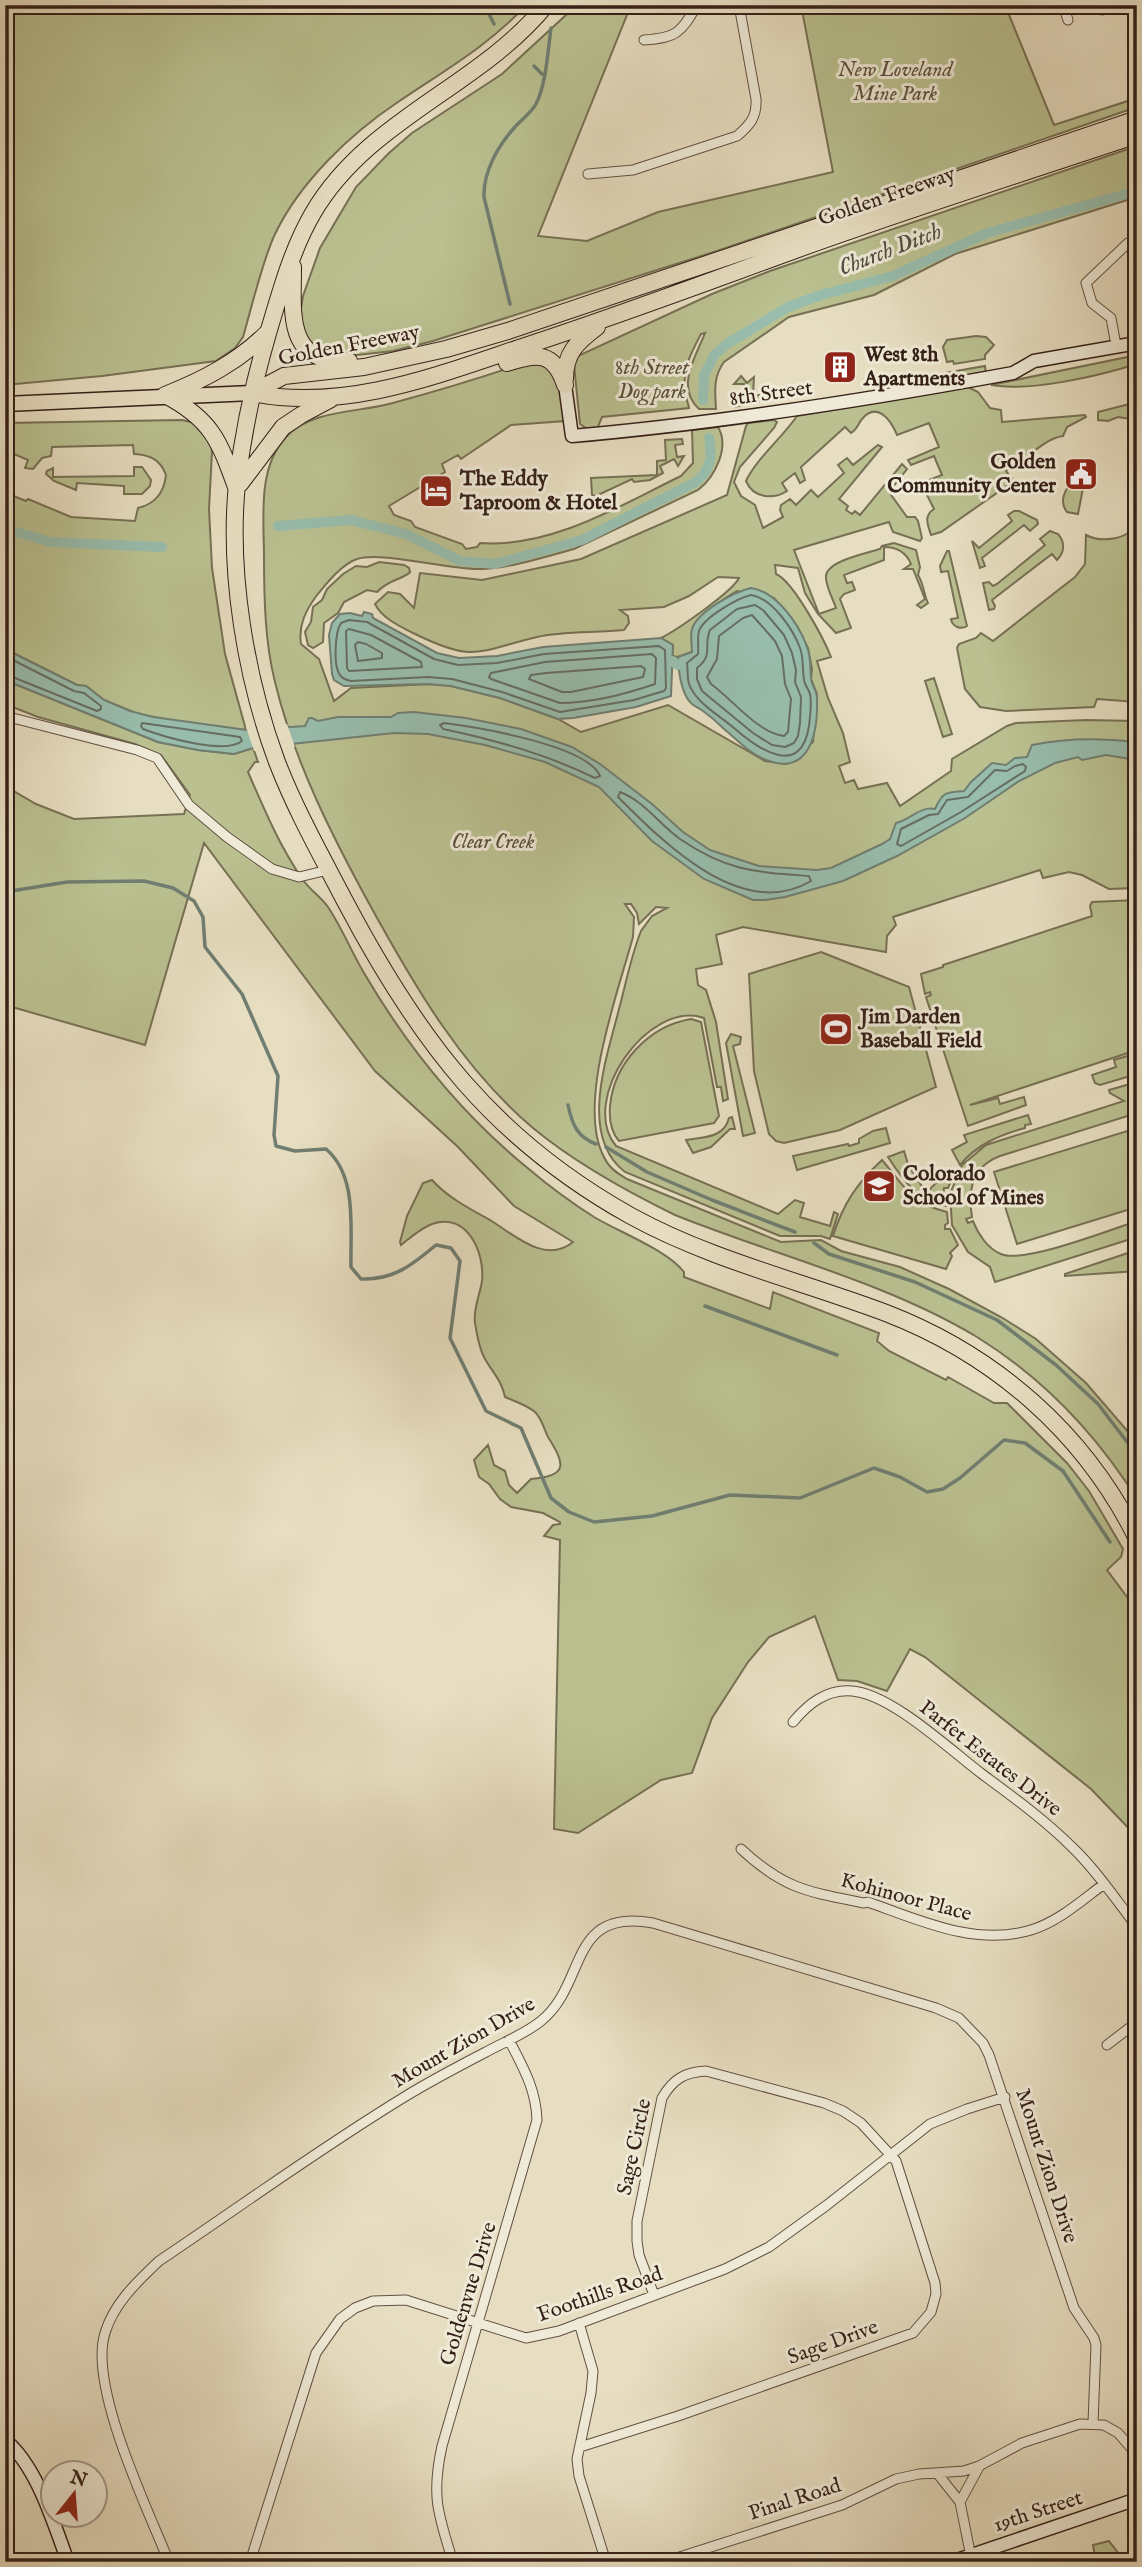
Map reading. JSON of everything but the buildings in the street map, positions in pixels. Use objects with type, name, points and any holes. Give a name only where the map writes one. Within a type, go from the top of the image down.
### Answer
[{"type":"highway","points":[[546,5],[512,43],[396,123],[364,150],[328,191],[307,223],[293,254],[252,393],[236,489],[238,580],[255,690],[282,773],[328,870],[380,965],[426,1036],[471,1091],[532,1149],[591,1192],[670,1235],[891,1315],[931,1332],[971,1354],[1019,1389],[1072,1441],[1113,1495],[1137,1539]]},
{"type":"highway","name":"Golden Freeway","points":[[252,393],[284,376],[343,370],[408,357],[508,331],[1137,119]]},
{"type":"highway","name":"Golden Freeway","points":[[252,393],[280,399],[335,397],[437,376],[619,314],[794,250],[1137,135]]},
{"type":"highway","points":[[293,254],[293,321],[306,350],[333,362],[408,357]]},
{"type":"highway","points":[[565,385],[566,360],[571,350],[594,329],[619,314]]},
{"type":"highway","points":[[165,395],[202,379],[248,353],[269,332]]},
{"type":"highway","points":[[437,376],[475,374],[536,356],[555,364],[565,385]]},
{"type":"highway","points":[[165,395],[191,411],[211,429],[236,489]]},
{"type":"highway","points":[[236,489],[283,427],[335,397]]},
{"type":"main road","points":[[5,404],[252,393]]},
{"type":"street","points":[[644,40],[676,34],[684,28],[697,5]]},
{"type":"street","points":[[588,174],[633,170],[737,136],[750,125],[756,110],[756,99],[739,5]]},
{"type":"street","points":[[1063,5],[1068,20]]},
{"type":"street","points":[[1102,9],[1115,5]]},
{"type":"street","points":[[1116,345],[1111,318],[1092,303],[1086,284],[1128,243],[1137,240]]},
{"type":"street","name":"8th Street","points":[[565,385],[572,436],[696,424],[827,405],[1013,373],[1034,361],[1137,343]]},
{"type":"street","points":[[5,716],[137,750],[157,758],[189,805],[226,837],[272,869],[299,877],[328,870]]},
{"type":"street","name":"Parfet Estates Drive","points":[[793,1722],[813,1701],[832,1692],[852,1691],[874,1697],[904,1714],[1043,1821],[1074,1849],[1137,1927]]},
{"type":"street","name":"Kohinoor Place","points":[[741,1849],[758,1865],[798,1889],[868,1902],[958,1931],[991,1937],[1032,1930],[1052,1921],[1104,1884]]},
{"type":"street","name":"Mount Zion Drive","points":[[169,2562],[122,2446],[107,2399],[103,2358],[104,2334],[118,2306],[159,2261],[387,2108],[538,2023],[557,2005],[568,1987],[582,1949],[593,1937],[619,1922],[641,1921],[936,2008],[959,2018],[983,2043],[1005,2097],[1074,2308],[1094,2338],[1093,2423]]},
{"type":"street","points":[[1107,2045],[1137,2022]]},
{"type":"street","name":"Goldenvue Drive","points":[[453,2562],[436,2504],[436,2473],[537,2120],[532,2083],[509,2040]]},
{"type":"street","name":"Sage Circle","points":[[654,2295],[639,2255],[638,2221],[662,2098],[670,2084],[679,2077],[692,2071],[706,2071],[843,2110],[861,2123],[889,2155]]},
{"type":"street","name":"Foothills Road","points":[[250,2562],[316,2353],[340,2319],[355,2308],[373,2301],[406,2300],[526,2338],[559,2331],[739,2264],[769,2247],[827,2205],[930,2124],[1005,2097]]},
{"type":"street","name":"Sage Drive","points":[[580,2448],[913,2333],[924,2322],[934,2302],[935,2283],[896,2161],[889,2155]]},
{"type":"street","points":[[579,2323],[593,2371],[592,2393],[580,2448],[579,2476],[606,2562]]},
{"type":"street","points":[[1093,2423],[1104,2425],[1118,2433],[1132,2449],[1137,2463]]},
{"type":"street","name":"Pinal Road","points":[[664,2562],[842,2505],[896,2479],[964,2471],[1037,2437],[1080,2424],[1093,2423]]},
{"type":"street","points":[[5,2440],[19,2454],[43,2497],[68,2562]]},
{"type":"street","points":[[960,2502],[979,2466]]},
{"type":"street","points":[[937,2473],[960,2502],[971,2558]]},
{"type":"street","name":"19th Street","points":[[951,2562],[971,2558],[1137,2499]]},
{"type":"green space","points":[[5,5],[526,5],[497,33],[362,129],[312,178],[285,215],[270,245],[243,337],[235,348],[216,361],[5,385]]},
{"type":"green space","name":"New Loveland Mine Park","points":[[573,5],[631,5],[538,236],[587,241],[658,212],[833,172],[801,5],[1005,5],[1054,125],[1137,98],[1137,107],[717,251],[433,341],[393,351],[339,357],[311,348],[299,321],[303,296],[320,248],[356,187],[412,133],[502,74],[566,15]]},
{"type":"green space","name":"8th Street Dog park","points":[[1137,146],[1137,197],[955,254],[874,295],[789,317],[724,362],[716,379],[716,409],[699,409],[689,391],[690,371],[705,333],[701,334],[686,368],[684,383],[689,408],[602,417],[597,429],[586,428],[580,424],[574,360],[580,355],[712,294],[770,271]]},
{"type":"green space","points":[[986,337],[994,345],[985,355],[985,359],[954,364],[953,361],[947,362],[943,347],[947,340]]},
{"type":"green space","points":[[1137,355],[1137,364],[1084,378],[1044,385],[991,385]]},
{"type":"green space","name":"Clear Creek","points":[[524,363],[548,363],[559,379],[565,421],[511,425],[461,459],[458,455],[442,464],[445,472],[389,506],[394,515],[411,521],[415,527],[462,544],[466,549],[477,547],[480,543],[507,543],[559,532],[609,512],[681,476],[693,463],[692,430],[718,427],[722,443],[715,470],[698,490],[574,549],[527,562],[504,567],[467,569],[382,557],[351,561],[335,574],[317,595],[306,612],[301,630],[301,644],[319,659],[334,701],[351,688],[429,684],[451,686],[500,698],[558,719],[581,732],[668,705],[765,761],[787,764],[813,742],[817,694],[811,679],[808,648],[797,626],[774,598],[737,591],[727,597],[707,611],[692,652],[678,657],[672,656],[673,645],[661,638],[715,601],[739,578],[718,577],[689,596],[664,607],[620,610],[628,616],[629,623],[624,630],[547,635],[475,652],[449,648],[413,633],[386,617],[375,604],[388,592],[400,594],[414,608],[420,573],[482,580],[581,559],[727,495],[746,426],[748,423],[774,420],[777,422],[774,428],[740,467],[734,482],[741,496],[755,505],[763,528],[783,517],[781,505],[790,499],[796,505],[811,490],[818,497],[844,473],[838,465],[847,458],[853,465],[878,445],[882,447],[839,499],[848,506],[846,510],[860,515],[902,464],[907,469],[889,492],[907,517],[915,517],[918,521],[922,538],[920,541],[893,532],[889,522],[794,550],[819,614],[836,608],[826,580],[828,571],[833,566],[848,558],[894,543],[916,550],[920,567],[918,575],[928,603],[921,608],[917,605],[925,599],[913,569],[904,569],[911,564],[904,553],[884,547],[884,560],[844,575],[847,583],[852,582],[855,590],[844,594],[840,599],[851,628],[836,633],[818,614],[805,593],[798,568],[775,565],[776,574],[791,587],[799,599],[831,657],[817,661],[828,698],[843,733],[850,762],[839,766],[845,783],[854,780],[858,789],[887,783],[900,806],[951,771],[952,759],[1007,726],[1016,723],[1086,720],[1137,721],[1137,888],[1109,889],[1082,875],[1069,872],[1043,878],[1040,870],[893,917],[896,925],[887,936],[886,952],[743,927],[716,935],[722,964],[696,969],[698,985],[706,990],[716,1022],[728,1099],[723,1101],[721,1087],[717,1087],[704,1018],[683,1016],[661,1024],[642,1038],[625,1058],[612,1080],[606,1104],[607,1127],[616,1146],[778,1214],[795,1200],[804,1203],[800,1217],[830,1226],[834,1212],[838,1214],[830,1239],[821,1236],[780,1236],[625,1172],[611,1157],[603,1138],[599,1117],[603,1072],[631,960],[641,931],[652,916],[667,908],[656,907],[639,924],[637,913],[631,904],[625,904],[634,917],[633,937],[602,1048],[595,1108],[597,1135],[604,1157],[611,1167],[627,1179],[781,1242],[821,1240],[841,1251],[900,1267],[949,1289],[1036,1339],[1086,1383],[1137,1442],[1137,1499],[1104,1452],[1066,1409],[1024,1370],[977,1337],[905,1300],[868,1285],[675,1215],[601,1176],[533,1128],[507,1105],[484,1079],[442,1025],[405,967],[356,880],[303,769],[283,711],[272,667],[266,620],[263,527],[264,494],[270,463],[286,437],[309,421],[336,413],[393,403]]},
{"type":"green space","points":[[985,366],[986,373],[925,384],[927,376]]},
{"type":"green space","points":[[741,376],[747,383],[754,377],[753,396],[786,391],[786,395],[735,407],[735,397],[744,396],[744,384],[734,384]]},
{"type":"green space","points":[[968,387],[978,392],[990,408],[1001,410],[1002,422],[1086,417],[1067,427],[1063,436],[1045,443],[1018,464],[1015,461],[1006,471],[1014,481],[941,532],[931,535],[927,518],[934,509],[921,483],[942,475],[934,456],[911,465],[908,460],[939,447],[929,423],[897,435],[883,415],[873,412],[862,419],[851,433],[845,427],[801,467],[805,480],[800,483],[795,473],[782,483],[787,491],[782,494],[758,494],[746,481],[756,464],[797,416]]},
{"type":"green space","points":[[1137,402],[1137,420],[1118,417],[1108,421],[1098,420],[1098,412]]},
{"type":"green space","points":[[182,420],[195,423],[211,439],[209,509],[212,568],[225,654],[246,730],[201,726],[138,714],[104,700],[86,686],[77,685],[5,649],[5,495],[26,501],[28,499],[71,517],[135,521],[138,508],[154,501],[161,492],[166,475],[154,459],[134,454],[133,445],[52,447],[51,456],[42,458],[33,469],[25,468],[28,460],[5,450],[5,423]]},
{"type":"green space","points":[[682,439],[683,444],[675,445],[677,457],[684,456],[678,466],[674,459],[660,466],[663,473],[650,480],[634,482],[632,479],[596,496],[592,495],[591,478],[657,475],[657,461],[666,460],[665,440]]},
{"type":"green space","points":[[134,467],[142,467],[151,480],[150,486],[142,494],[124,494],[124,486],[77,483],[76,490],[54,481],[46,474],[53,468],[53,477],[134,476]]},
{"type":"green space","points":[[1074,481],[1084,483],[1078,514],[1067,512],[1063,504],[1065,492]]},
{"type":"green space","points":[[1014,511],[1037,520],[1038,524],[1030,531],[1024,525],[982,558],[985,566],[980,568],[972,541],[979,548],[1012,521],[1008,515]]},
{"type":"green space","points":[[1137,522],[1137,702],[1097,699],[1094,707],[1006,711],[980,707],[965,689],[957,648],[959,644],[976,638],[981,633],[993,641],[1075,577],[1085,564],[1086,535],[1099,539],[1122,536]]},
{"type":"green space","points":[[1050,531],[1058,534],[1062,540],[1063,550],[1060,557],[1057,560],[1052,554],[992,600],[995,606],[989,610],[983,583],[989,582],[993,586],[997,584],[1045,545],[1040,539]]},
{"type":"green space","points":[[947,551],[967,626],[962,628],[952,622],[951,619],[958,618],[948,571],[941,572],[940,566]]},
{"type":"green space","points":[[379,562],[404,565],[410,572],[386,584],[377,592],[367,590],[344,602],[338,613],[324,623],[323,642],[313,648],[308,645],[305,632],[311,622],[313,607],[322,600],[327,589],[356,566],[367,567]]},
{"type":"green space","points":[[934,678],[952,734],[943,737],[925,681]]},
{"type":"green space","points":[[5,680],[158,742],[234,754],[253,748],[258,762],[255,762],[248,772],[273,828],[295,867],[306,884],[328,907],[381,1001],[418,1054],[459,1103],[505,1149],[545,1183],[586,1212],[666,1256],[684,1272],[684,1277],[770,1309],[773,1292],[879,1333],[877,1341],[889,1351],[946,1380],[948,1377],[994,1403],[1007,1403],[1067,1463],[1089,1491],[1123,1549],[1121,1557],[1107,1570],[1133,1605],[1137,1615],[1137,1837],[1091,1789],[925,1657],[910,1649],[887,1691],[857,1681],[838,1680],[815,1616],[769,1637],[748,1662],[712,1718],[692,1773],[661,1780],[578,1833],[554,1829],[560,1540],[544,1536],[553,1525],[560,1522],[543,1513],[511,1507],[479,1477],[474,1460],[488,1445],[494,1465],[505,1471],[509,1485],[517,1493],[531,1479],[558,1472],[560,1461],[535,1412],[505,1397],[481,1351],[475,1317],[482,1270],[477,1247],[471,1237],[455,1224],[444,1222],[428,1226],[401,1245],[400,1242],[407,1216],[423,1183],[432,1180],[459,1202],[530,1245],[551,1250],[573,1242],[514,1206],[458,1147],[375,1071],[204,843],[145,1045],[5,1005],[5,786],[36,804],[74,819],[184,814],[190,795],[161,755],[135,744],[38,717],[5,704]]},
{"type":"green space","points":[[1137,900],[1137,1050],[970,1105],[998,1098],[1000,1104],[1024,1097],[1026,1105],[968,1126],[926,997],[931,995],[930,992],[925,994],[921,974],[1092,916],[1092,902]]},
{"type":"green space","name":"Jim Darden Baseball Field","points":[[821,952],[909,987],[936,1087],[840,1130],[784,1143],[776,1141],[769,1134],[754,1071],[749,974]]},
{"type":"green space","points":[[691,1019],[701,1022],[719,1116],[714,1123],[619,1141],[611,1125],[610,1106],[618,1075],[626,1061],[648,1038],[676,1023]]},
{"type":"green space","points":[[731,1034],[741,1037],[740,1044],[733,1046],[755,1133],[743,1136],[726,1043]]},
{"type":"green space","points":[[1137,1053],[1137,1074],[1100,1085],[1095,1083],[1092,1075],[1116,1067],[1114,1060]]},
{"type":"green space","points":[[1137,1082],[1137,1113],[991,1160],[978,1172],[974,1180],[970,1197],[972,1217],[966,1219],[968,1223],[973,1221],[992,1249],[1012,1256],[1067,1245],[1137,1221],[1137,1237],[995,1282],[990,1267],[968,1252],[952,1225],[950,1194],[962,1165],[986,1145],[1124,1101],[1109,1090]]},
{"type":"green space","points":[[1028,1115],[1031,1124],[990,1141],[974,1151],[960,1165],[952,1150],[967,1142],[964,1135]]},
{"type":"green space","points":[[732,1117],[735,1129],[730,1129],[711,1147],[693,1153],[686,1140],[718,1133]]},
{"type":"green space","points":[[886,1128],[890,1143],[797,1170],[793,1156],[859,1143],[859,1139],[873,1131]]},
{"type":"green space","points":[[1137,1128],[1137,1207],[1017,1244],[994,1172]]},
{"type":"green space","points":[[904,1151],[908,1164],[926,1193],[951,1168],[954,1174],[948,1188],[944,1188],[946,1206],[919,1195],[899,1174],[888,1157]]},
{"type":"green space","points":[[882,1160],[916,1199],[947,1212],[948,1223],[945,1229],[950,1229],[958,1245],[950,1253],[952,1256],[946,1269],[833,1236],[852,1195]]},
{"type":"green space","points":[[1137,1250],[1137,1271],[1065,1276],[1065,1274]]},
{"type":"green space","points":[[1109,2541],[1125,2562],[1096,2562],[1093,2545]]},
{"type":"water","points":[[751,588],[769,595],[785,610],[798,628],[810,658],[811,681],[817,695],[816,724],[809,748],[802,757],[793,762],[781,764],[766,760],[749,750],[691,703],[681,680],[678,657],[692,652],[691,631],[695,623],[717,604]]},
{"type":"water","points":[[364,612],[372,614],[373,618],[437,653],[459,658],[497,656],[543,647],[661,638],[673,645],[671,696],[636,707],[558,719],[500,698],[451,686],[344,686],[334,680],[332,674],[329,635],[332,623],[340,614],[362,616]]},
{"type":"water","points":[[5,649],[77,685],[86,686],[104,700],[153,717],[247,730],[305,726],[309,718],[318,721],[338,717],[391,717],[398,713],[414,712],[466,718],[521,729],[572,747],[600,764],[683,832],[710,850],[759,866],[817,870],[831,868],[890,839],[896,823],[920,811],[935,809],[946,794],[964,791],[992,763],[1006,765],[1015,758],[1027,757],[1032,745],[1084,739],[1137,742],[1137,760],[1106,755],[1082,760],[1078,757],[1055,763],[1019,781],[965,818],[897,856],[843,881],[785,897],[753,900],[704,879],[652,841],[599,787],[545,762],[485,745],[428,734],[394,733],[253,748],[234,754],[158,742],[5,680]]},
{"type":"pier","points":[[287,724],[295,747],[254,751],[246,727]]},
{"type":"waterway","points":[[470,5],[472,9],[487,10],[494,24]]},
{"type":"waterway","points":[[510,304],[484,188],[497,151],[534,107],[539,96],[551,28]]},
{"type":"waterway","points":[[534,66],[542,74]]},
{"type":"waterway","name":"Church Ditch","points":[[703,400],[704,376],[714,355],[727,344],[788,307],[821,295],[893,276],[987,233],[1137,191]]},
{"type":"waterway","name":"Church Ditch","points":[[278,526],[351,520],[406,534],[460,561],[495,564],[582,540],[694,483],[704,474],[709,463],[709,438]]},
{"type":"waterway","name":"Church Ditch","points":[[5,529],[51,542],[162,547]]},
{"type":"waterway","points":[[672,661],[678,665]]},
{"type":"waterway","points":[[5,892],[67,882],[144,881],[173,888],[194,901],[203,917],[205,947],[242,994],[278,1076],[274,1135],[276,1146],[295,1151],[326,1149],[336,1160],[348,1188],[351,1267],[361,1279],[383,1277],[402,1270],[436,1245],[451,1248],[460,1261],[450,1338],[486,1411],[521,1428],[551,1498],[569,1512],[594,1522],[652,1516],[730,1495],[800,1498],[874,1468],[900,1477],[927,1492],[943,1489],[960,1478],[1004,1440],[1025,1443],[1063,1471],[1110,1542]]},
{"type":"waterway","points":[[568,1105],[576,1129],[584,1138],[596,1144]]},
{"type":"waterway","points":[[606,1147],[647,1172],[795,1232]]},
{"type":"waterway","points":[[814,1243],[829,1254],[915,1282],[997,1320],[1056,1365],[1098,1404],[1137,1455]]},
{"type":"waterway","points":[[705,1306],[837,1355]]},
{"type":"place","name":"West 8th Apartments","points":[[840,367]]},
{"type":"place","name":"Golden Community Center","points":[[1081,474]]},
{"type":"place","name":"The Eddy Taproom & Hotel","points":[[436,491]]},
{"type":"place","name":"Jim Darden Baseball Field","points":[[836,1029]]},
{"type":"place","name":"Colorado School of Mines","points":[[879,1186]]}]
